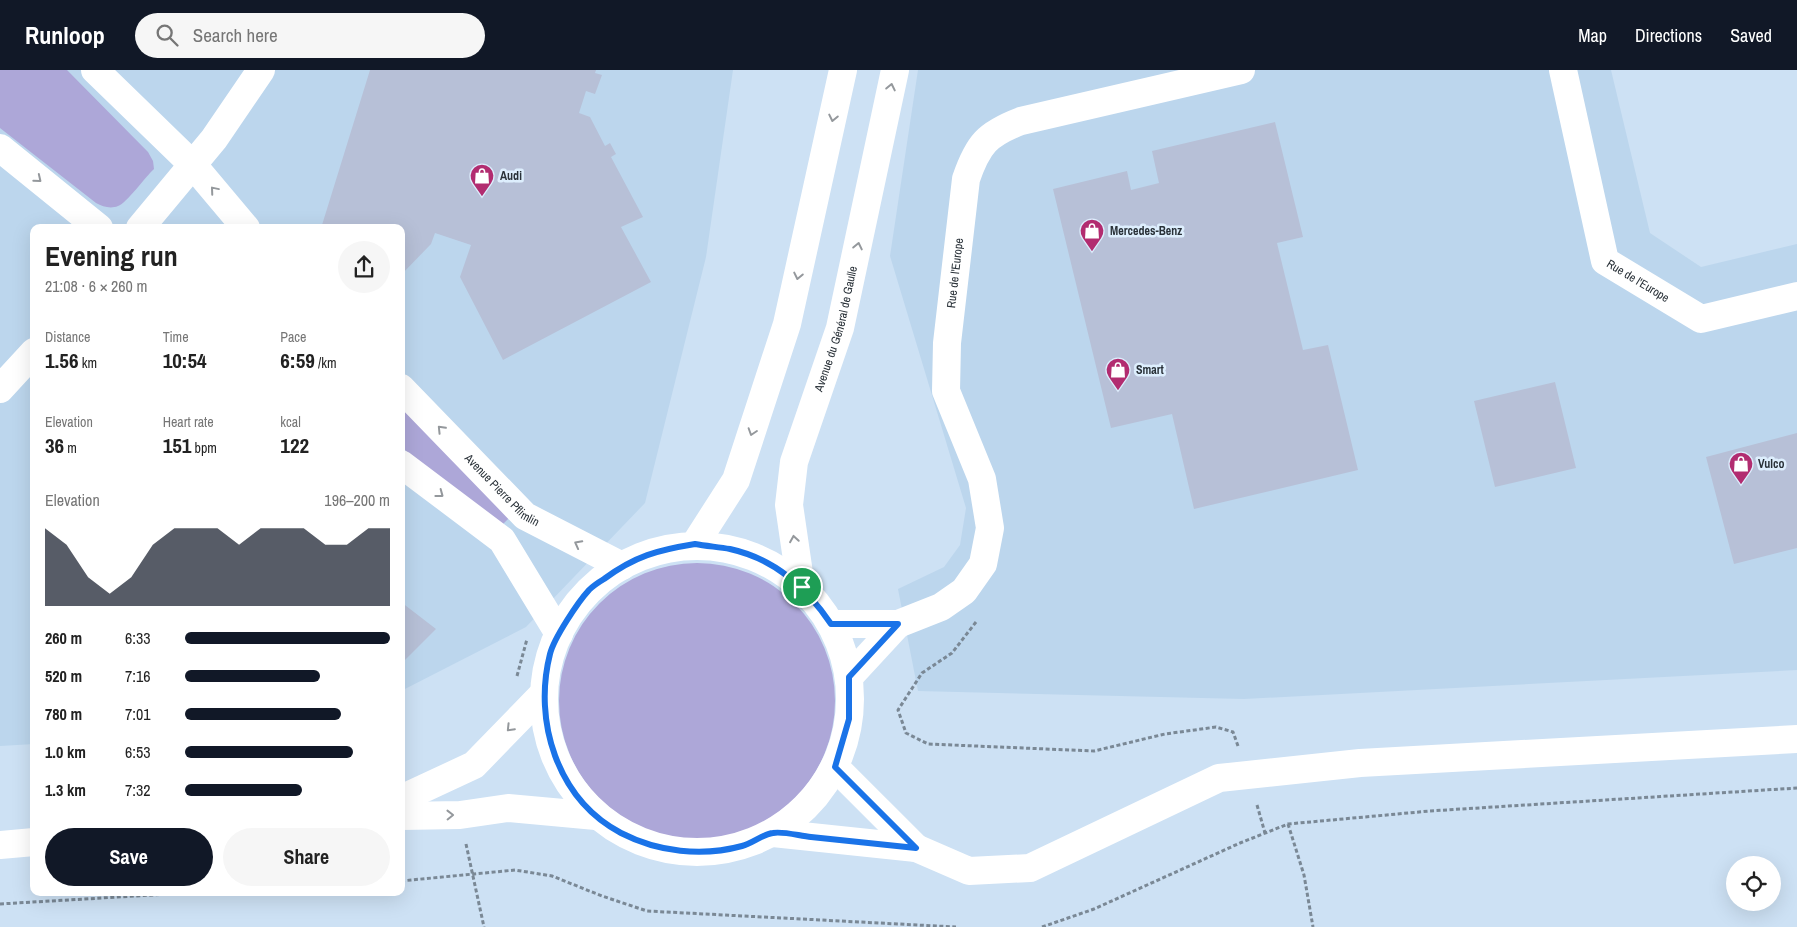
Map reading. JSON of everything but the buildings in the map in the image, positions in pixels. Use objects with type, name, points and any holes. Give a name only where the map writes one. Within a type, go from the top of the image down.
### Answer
[{"type":"main road","points":[[95,70],[193,165],[243,224]]},
{"type":"main road","points":[[143,224],[214,139],[261,70]]},
{"type":"main road","points":[[695,544],[736,480],[787,324],[843,70]]},
{"type":"main road","name":"Avenue du Général de Gaulle","points":[[802,587],[789,505],[794,462],[840,328],[894,70]]},
{"type":"main road","name":"Rue de l'Europe","points":[[831,624],[898,624],[941,607],[964,591],[983,564],[990,528],[982,479],[946,391],[947,343],[966,179],[972,161],[981,146],[990,136],[1001,129],[1021,122],[1241,70]]},
{"type":"main road","name":"Rue de l'Europe","points":[[1563,70],[1605,261],[1701,319],[1797,296]]},
{"type":"main road","points":[[0,148],[94,224]]},
{"type":"main road","points":[[0,389],[30,356]]},
{"type":"main road","name":"Avenue Pierre Pflimlin","points":[[405,392],[525,516],[622,566]]},
{"type":"main road","points":[[405,467],[502,540],[559,634]]},
{"type":"main road","points":[[695,544],[729,549],[780,570],[802,587],[816,602],[831,624],[845,658],[849,677],[849,719],[835,767],[818,794],[792,820],[773,833],[748,844],[730,849],[686,852],[658,848],[621,833],[596,816],[577,795],[558,764],[548,734],[544,693],[551,653],[559,634],[590,589],[622,566],[646,555],[695,544]]},
{"type":"main road","name":"Rue de l'Europe","points":[[849,677],[898,624]]},
{"type":"main road","points":[[405,797],[474,765],[544,693]]},
{"type":"main road","points":[[773,833],[916,848],[968,871],[1030,868],[1219,778],[1360,763],[1797,739]]},
{"type":"main road","points":[[835,767],[916,848]]},
{"type":"main road","points":[[405,816],[460,815],[508,808],[596,816]]},
{"type":"main road","points":[[0,844],[30,842]]},
{"type":"path","points":[[516,681],[528,634]]},
{"type":"path","points":[[922,673],[898,710],[906,733],[928,744],[1094,751],[1165,734],[1216,727],[1233,732],[1249,774],[1265,833]]},
{"type":"path","points":[[1042,927],[1094,909],[1240,843],[1288,824],[1430,811],[1797,788]]},
{"type":"path","points":[[1288,824],[1304,875],[1313,927]]},
{"type":"path","points":[[405,881],[515,870],[552,876],[647,911],[956,927]]},
{"type":"path","points":[[473,873],[484,927]]},
{"type":"path","points":[[0,904],[135,896]]},
{"type":"shaded area","points":[[0,70],[733,70],[706,257],[645,503],[526,627],[405,689],[405,224],[30,224],[30,744],[0,746]]},
{"type":"shaded area","points":[[0,70],[67,70],[148,152],[153,161],[154,169],[122,204],[110,207],[96,203],[0,128]]},
{"type":"shaded area","points":[[918,70],[1611,70],[1650,233],[1701,267],[1797,244],[1797,670],[1244,699],[918,691],[898,589],[944,567],[960,545],[966,508],[890,256]]},
{"type":"shaded area","points":[[405,410],[510,517],[501,526],[405,450]]},
{"type":"shaded area","points":[[697,563],[737,569],[762,579],[784,594],[804,614],[819,636],[829,661],[835,701],[829,741],[819,766],[804,788],[784,808],[762,823],[737,833],[697,839],[657,833],[632,823],[610,808],[590,788],[575,766],[565,741],[559,701],[565,661],[575,636],[590,614],[610,594],[632,579],[657,569]]},
{"type":"place","name":"Audi","points":[[482,197]]},
{"type":"place","name":"Mercedes-Benz","points":[[1092,252]]},
{"type":"place","name":"Smart","points":[[1118,391]]},
{"type":"place","name":"Vulco","points":[[1741,485]]},
{"type":"route","points":[[695,544],[729,549],[747,555],[780,570],[802,587],[816,602],[831,624],[898,624],[849,677],[849,719],[835,767],[916,848],[773,833],[748,844],[730,849],[686,852],[658,848],[621,833],[596,816],[577,795],[558,764],[548,734],[544,693],[551,653],[559,634],[590,589],[622,566],[646,555],[695,544]]}]
